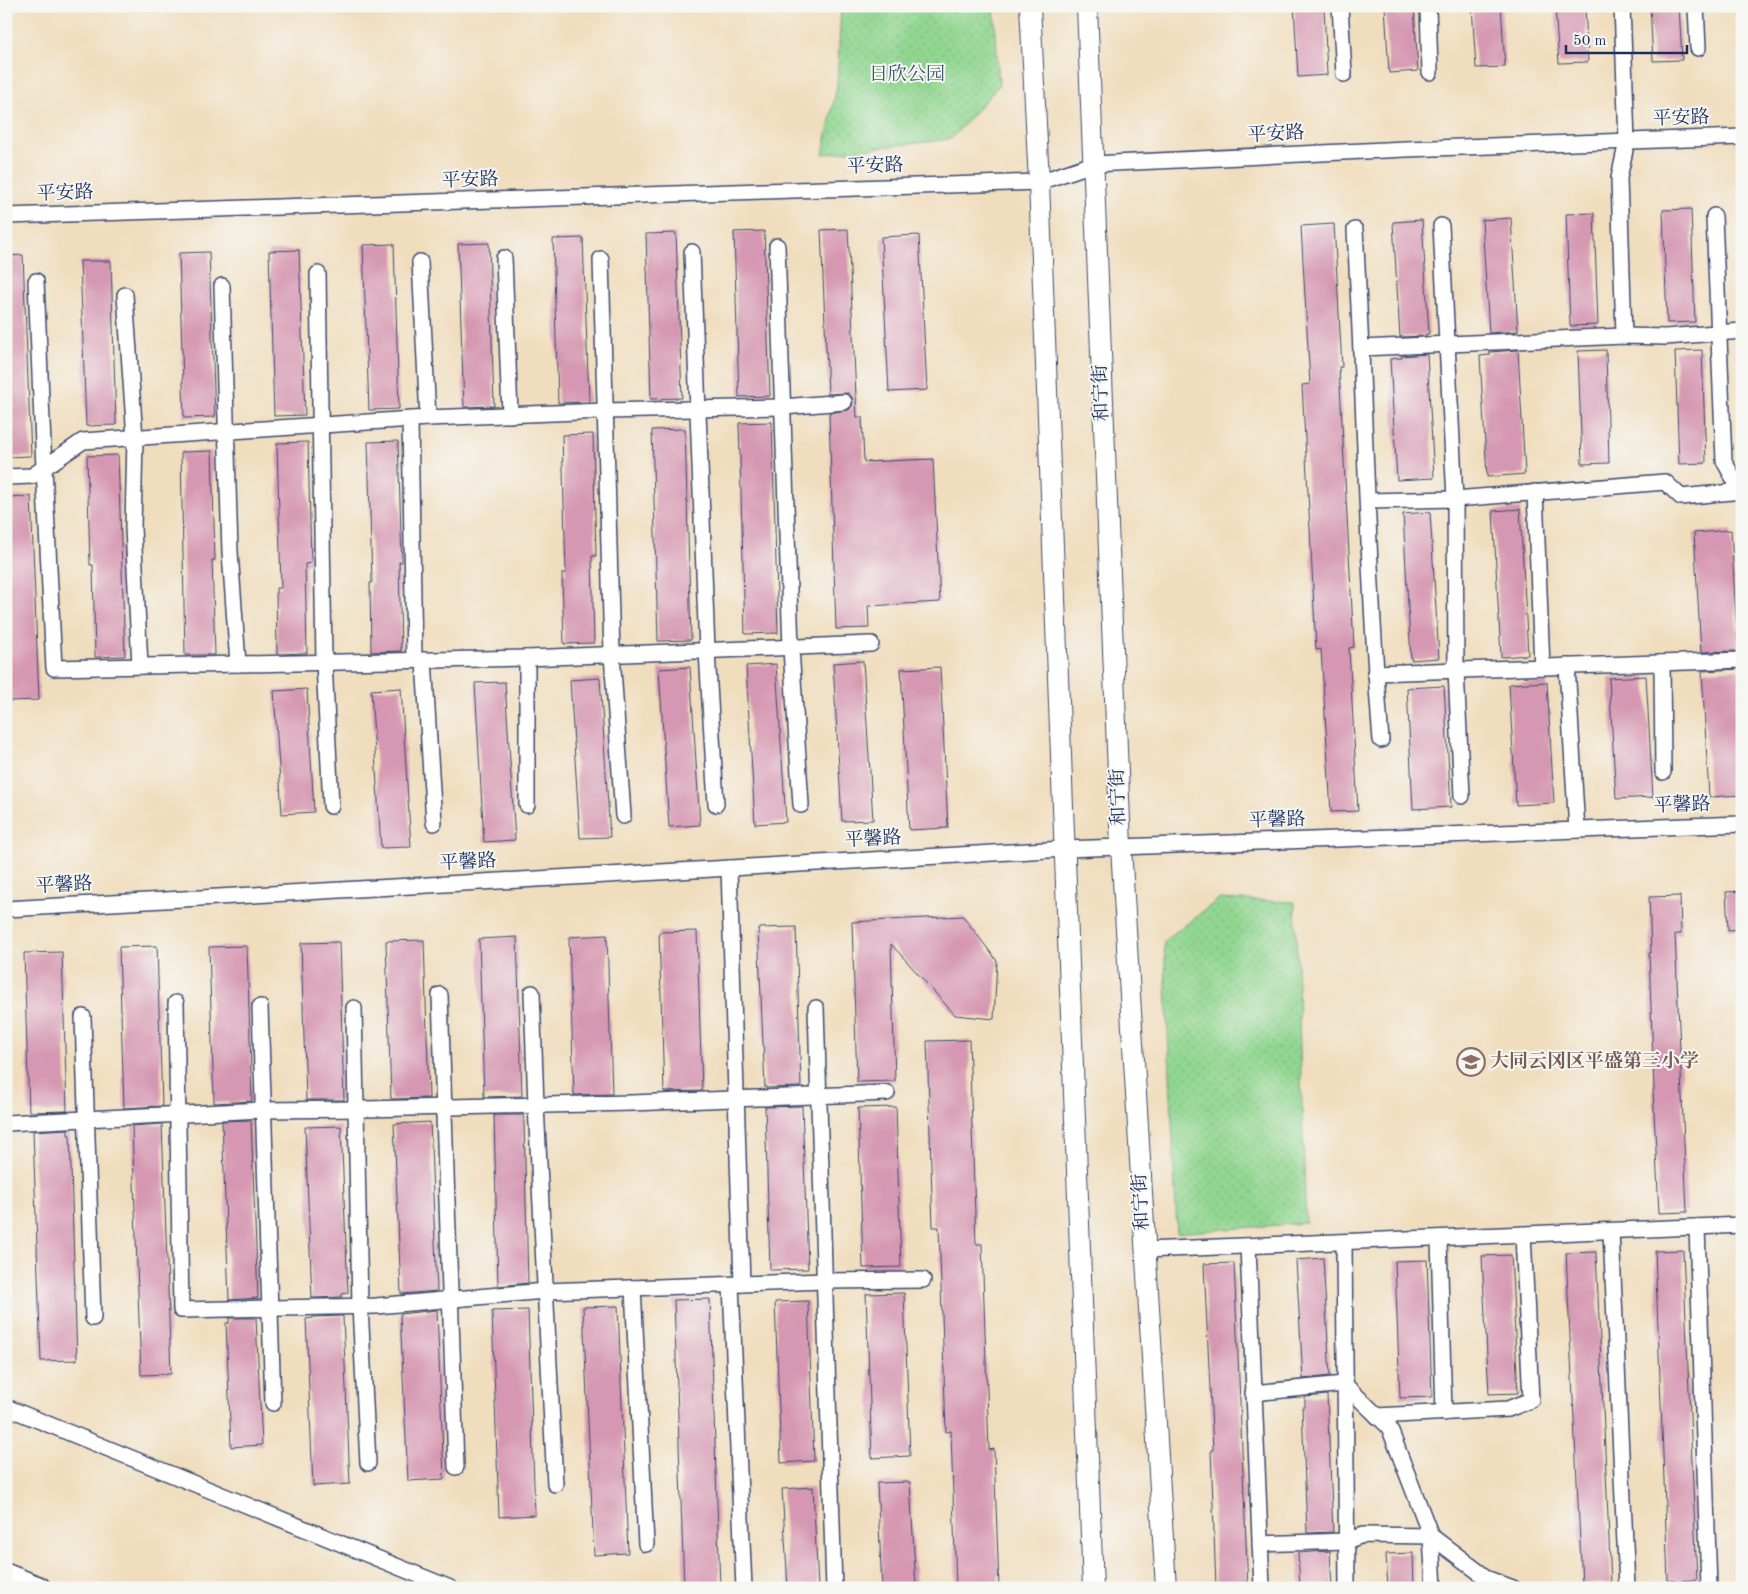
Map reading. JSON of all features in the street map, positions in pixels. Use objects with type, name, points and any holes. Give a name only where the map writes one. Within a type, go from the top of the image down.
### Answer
[{"type":"highway","points":[[6,1575],[39,1588]]},
{"type":"main road","points":[[1030,6],[1039,182],[1093,1588]]},
{"type":"main road","name":"和宁街","points":[[1087,6],[1121,847],[1166,1588]]},
{"type":"street","points":[[1340,6],[1344,74]]},
{"type":"street","points":[[1428,6],[1430,72]]},
{"type":"street","points":[[1622,6],[1627,141],[1619,178],[1624,336]]},
{"type":"street","points":[[1696,6],[1698,48]]},
{"type":"street","name":"平安路","points":[[6,216],[1039,182],[1093,164],[1742,137]]},
{"type":"street","points":[[1368,501],[1455,499],[1665,482],[1682,497],[1741,492],[1724,462],[1714,216]]},
{"type":"street","points":[[1441,226],[1455,499],[1456,670],[1462,796]]},
{"type":"street","points":[[1355,230],[1362,348],[1375,673],[1381,740]]},
{"type":"street","points":[[778,246],[791,648],[801,805]]},
{"type":"street","points":[[692,252],[707,651],[716,804]]},
{"type":"street","points":[[504,258],[510,414]]},
{"type":"street","points":[[601,258],[612,654],[623,816]]},
{"type":"street","points":[[420,262],[428,418]]},
{"type":"street","points":[[318,274],[324,662],[331,806]]},
{"type":"street","points":[[36,281],[54,668],[527,658],[871,644]]},
{"type":"street","points":[[222,286],[230,552],[238,664]]},
{"type":"street","points":[[125,295],[135,438],[134,528],[140,666]]},
{"type":"street","points":[[1362,348],[1624,336],[1665,337],[1742,331]]},
{"type":"street","points":[[6,477],[32,476],[83,441],[428,418],[605,411],[783,407],[844,402]]},
{"type":"street","points":[[410,419],[419,660],[434,823]]},
{"type":"street","points":[[1535,492],[1542,667]]},
{"type":"street","points":[[527,658],[527,805]]},
{"type":"street","points":[[1375,673],[1742,660]]},
{"type":"street","points":[[1662,663],[1663,772]]},
{"type":"street","points":[[1567,666],[1577,830]]},
{"type":"street","name":"平馨路","points":[[6,909],[1065,849],[1742,824]]},
{"type":"street","points":[[729,868],[736,1099],[736,1284],[744,1588]]},
{"type":"street","points":[[532,993],[555,1484]]},
{"type":"street","points":[[440,995],[456,1467]]},
{"type":"street","points":[[176,1003],[181,1310],[360,1306],[545,1292],[633,1288],[824,1281],[923,1280]]},
{"type":"street","points":[[260,1007],[273,1403]]},
{"type":"street","points":[[354,1008],[360,1306],[368,1463]]},
{"type":"street","points":[[816,1008],[834,1588]]},
{"type":"street","points":[[83,1017],[93,1318]]},
{"type":"street","points":[[6,1122],[263,1110],[536,1105],[888,1093]]},
{"type":"street","points":[[1145,1250],[1742,1225]]},
{"type":"street","points":[[1697,1227],[1709,1588]]},
{"type":"street","points":[[1611,1231],[1627,1588]]},
{"type":"street","points":[[1377,1416],[1508,1410],[1532,1400],[1523,1234]]},
{"type":"street","points":[[1439,1238],[1444,1413]]},
{"type":"street","points":[[1344,1242],[1347,1588]]},
{"type":"street","points":[[1248,1246],[1262,1588]]},
{"type":"street","points":[[633,1288],[646,1544]]},
{"type":"street","points":[[1253,1393],[1344,1384],[1389,1428],[1431,1536],[1434,1588]]},
{"type":"street","points":[[6,1407],[450,1588]]},
{"type":"street","points":[[1260,1544],[1346,1541],[1363,1535],[1431,1536],[1488,1580],[1513,1588]]},
{"type":"green space","name":"日欣公园","points":[[841,6],[994,6],[999,85],[951,139],[823,154],[837,85]]},
{"type":"green space","points":[[1219,899],[1295,902],[1306,1223],[1177,1233],[1164,941]]},
{"type":"building","points":[[1294,6],[1324,6],[1327,75],[1298,77]]},
{"type":"building","points":[[1385,6],[1414,6],[1418,71],[1389,73]]},
{"type":"building","points":[[1472,6],[1501,6],[1505,67],[1476,68]]},
{"type":"building","points":[[1555,6],[1585,6],[1588,62],[1559,63]]},
{"type":"building","points":[[1650,6],[1679,6],[1682,60],[1653,61]]},
{"type":"building","points":[[1691,209],[1695,322],[1667,323],[1663,210]]},
{"type":"building","points":[[1594,213],[1598,325],[1570,326],[1566,214]]},
{"type":"building","points":[[1511,218],[1518,331],[1489,333],[1482,220]]},
{"type":"building","points":[[1422,220],[1429,334],[1426,334],[1426,336],[1400,337],[1393,222]]},
{"type":"building","points":[[1334,224],[1342,367],[1339,367],[1354,647],[1349,648],[1358,811],[1331,812],[1321,649],[1316,650],[1302,385],[1310,384],[1301,226]]},
{"type":"building","points":[[848,229],[857,417],[862,417],[864,462],[933,459],[940,602],[868,606],[869,628],[836,629],[829,413],[849,410],[853,402],[852,397],[848,393],[828,394],[821,230]]},
{"type":"building","points":[[764,231],[770,396],[739,397],[734,232]]},
{"type":"building","points":[[676,233],[682,398],[651,399],[646,234]]},
{"type":"building","points":[[919,235],[927,390],[889,392],[881,237]]},
{"type":"building","points":[[583,238],[589,402],[558,403],[553,239]]},
{"type":"building","points":[[489,243],[494,406],[464,407],[458,244]]},
{"type":"building","points":[[394,244],[399,409],[369,410],[363,245]]},
{"type":"building","points":[[299,250],[305,415],[274,416],[269,251]]},
{"type":"building","points":[[209,252],[215,417],[184,418],[179,253]]},
{"type":"building","points":[[23,255],[31,456],[6,457],[6,256]]},
{"type":"building","points":[[80,261],[111,261],[116,425],[86,426]]},
{"type":"building","points":[[1518,350],[1525,474],[1487,477],[1480,356],[1490,355],[1490,352]]},
{"type":"building","points":[[1606,350],[1609,463],[1582,464],[1578,351]]},
{"type":"building","points":[[1702,350],[1706,463],[1679,464],[1675,351]]},
{"type":"building","points":[[1427,354],[1434,478],[1397,480],[1390,359]]},
{"type":"building","points":[[772,422],[778,633],[745,634],[739,423]]},
{"type":"building","points":[[685,429],[691,640],[658,641],[652,430]]},
{"type":"building","points":[[593,434],[596,556],[592,556],[594,643],[564,644],[562,573],[566,573],[562,435]]},
{"type":"building","points":[[398,441],[402,562],[399,562],[401,651],[371,652],[370,583],[372,583],[368,442]]},
{"type":"building","points":[[308,442],[311,563],[305,564],[307,653],[277,654],[276,588],[281,588],[277,443]]},
{"type":"building","points":[[212,451],[215,560],[212,560],[215,655],[185,655],[181,452]]},
{"type":"building","points":[[118,455],[125,656],[95,657],[93,565],[90,565],[87,456]]},
{"type":"building","points":[[31,496],[39,700],[9,701],[6,622],[6,497]]},
{"type":"building","points":[[1520,509],[1528,655],[1501,657],[1493,511]]},
{"type":"building","points":[[1430,512],[1439,658],[1411,660],[1403,514]]},
{"type":"building","points":[[1731,530],[1738,651],[1701,652],[1694,533]]},
{"type":"building","points":[[863,661],[873,820],[842,821],[833,663]]},
{"type":"building","points":[[776,664],[786,822],[755,824],[746,666]]},
{"type":"building","points":[[690,667],[700,825],[669,827],[659,669]]},
{"type":"building","points":[[940,667],[948,828],[909,830],[901,669]]},
{"type":"building","points":[[1739,669],[1742,715],[1742,795],[1709,797],[1702,671]]},
{"type":"building","points":[[1646,676],[1653,797],[1616,799],[1609,678]]},
{"type":"building","points":[[600,678],[610,837],[580,838],[570,680]]},
{"type":"building","points":[[505,682],[515,840],[484,842],[475,683]]},
{"type":"building","points":[[1547,682],[1554,803],[1516,805],[1509,684]]},
{"type":"building","points":[[1444,686],[1451,807],[1413,809],[1407,688]]},
{"type":"building","points":[[401,688],[411,847],[381,848],[371,690]]},
{"type":"building","points":[[307,689],[314,812],[282,814],[274,691]]},
{"type":"building","points":[[1742,891],[1742,929],[1728,930],[1726,892]]},
{"type":"building","points":[[1680,896],[1681,934],[1675,934],[1687,1212],[1659,1213],[1653,1090],[1649,897]]},
{"type":"building","points":[[963,916],[997,961],[994,1019],[955,1015],[891,944],[895,1081],[857,1082],[852,922]]},
{"type":"building","points":[[796,927],[801,1087],[765,1088],[758,928]]},
{"type":"building","points":[[697,931],[702,1091],[664,1092],[659,932]]},
{"type":"building","points":[[607,935],[612,1094],[574,1095],[569,937]]},
{"type":"building","points":[[517,937],[522,1096],[484,1097],[479,939]]},
{"type":"building","points":[[424,940],[429,1098],[391,1099],[386,941]]},
{"type":"building","points":[[339,942],[344,1100],[306,1100],[301,943]]},
{"type":"building","points":[[157,946],[162,1106],[124,1108],[119,947]]},
{"type":"building","points":[[247,946],[252,1101],[214,1103],[209,947]]},
{"type":"building","points":[[62,952],[67,1111],[29,1112],[24,953]]},
{"type":"building","points":[[969,1040],[976,1244],[982,1244],[989,1450],[994,1449],[999,1588],[956,1588],[951,1431],[946,1432],[939,1227],[933,1227],[927,1041]]},
{"type":"building","points":[[802,1106],[808,1269],[770,1270],[765,1107]]},
{"type":"building","points":[[896,1107],[901,1267],[863,1268],[858,1108]]},
{"type":"building","points":[[494,1115],[523,1115],[528,1283],[498,1286]]},
{"type":"building","points":[[251,1120],[258,1298],[229,1300],[222,1121]]},
{"type":"building","points":[[430,1122],[437,1291],[401,1294],[394,1124]]},
{"type":"building","points":[[162,1124],[171,1374],[141,1375],[132,1126]]},
{"type":"building","points":[[341,1126],[348,1293],[342,1294],[342,1297],[312,1298],[305,1127]]},
{"type":"building","points":[[68,1129],[68,1135],[70,1135],[77,1360],[41,1361],[33,1131]]},
{"type":"building","points":[[1683,1250],[1697,1580],[1668,1581],[1655,1251]]},
{"type":"building","points":[[1596,1252],[1611,1583],[1582,1584],[1566,1253]]},
{"type":"building","points":[[1511,1255],[1518,1393],[1489,1394],[1482,1256]]},
{"type":"building","points":[[1323,1258],[1330,1376],[1303,1379],[1296,1260]]},
{"type":"building","points":[[1427,1260],[1432,1397],[1400,1398],[1395,1261]]},
{"type":"building","points":[[1234,1263],[1248,1588],[1216,1588],[1211,1450],[1213,1450],[1204,1264]]},
{"type":"building","points":[[904,1293],[910,1456],[872,1458],[866,1294]]},
{"type":"building","points":[[710,1299],[720,1588],[684,1588],[674,1300]]},
{"type":"building","points":[[808,1301],[814,1461],[781,1463],[775,1302]]},
{"type":"building","points":[[618,1306],[628,1553],[594,1555],[583,1307]]},
{"type":"building","points":[[437,1310],[444,1479],[408,1481],[400,1314]]},
{"type":"building","points":[[528,1310],[535,1515],[499,1517],[492,1311]]},
{"type":"building","points":[[343,1316],[350,1484],[313,1486],[306,1319]]},
{"type":"building","points":[[229,1318],[256,1318],[262,1445],[231,1447],[226,1323],[229,1323]]},
{"type":"building","points":[[1327,1395],[1333,1532],[1307,1533],[1302,1407],[1305,1407],[1305,1397]]},
{"type":"building","points":[[910,1482],[916,1588],[882,1588],[877,1483]]},
{"type":"building","points":[[813,1487],[818,1588],[788,1588],[782,1489]]},
{"type":"building","points":[[1330,1551],[1332,1588],[1300,1588],[1298,1553]]},
{"type":"building","points":[[1413,1553],[1414,1588],[1388,1588],[1386,1554]]},
{"type":"place","name":"大同云冈区平盛第三小学","points":[[1471,1062]]}]
